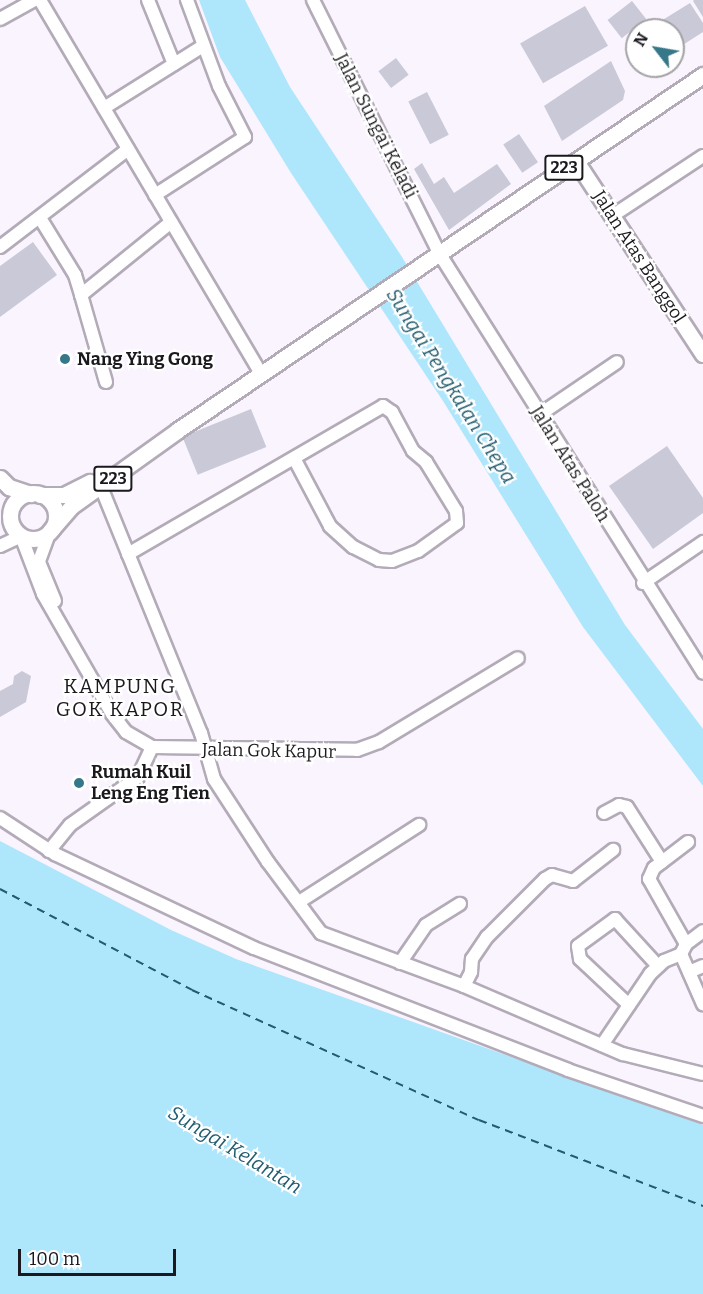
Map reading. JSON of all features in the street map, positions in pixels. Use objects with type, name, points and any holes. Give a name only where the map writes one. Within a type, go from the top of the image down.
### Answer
[{"type":"main road","name":"223","points":[[50,531],[72,506],[178,430],[703,75]]},
{"type":"main road","name":"Jalan Atas Banggol","points":[[576,161],[703,354]]},
{"type":"main road","name":"223","points":[[0,478],[9,487],[35,494],[59,496],[77,490],[178,430]]},
{"type":"main road","points":[[0,502],[10,519],[21,536],[33,539],[50,531],[55,510],[35,494],[18,499],[10,519]]},
{"type":"street","points":[[0,19],[34,0]]},
{"type":"street","points":[[40,0],[261,374]]},
{"type":"street","points":[[148,0],[174,64]]},
{"type":"street","points":[[155,195],[245,137],[203,46],[187,0]]},
{"type":"street","name":"Jalan Sungai Keladi","points":[[313,0],[439,253]]},
{"type":"street","points":[[104,108],[203,46]]},
{"type":"street","points":[[0,247],[128,149]]},
{"type":"street","points":[[612,216],[703,156]]},
{"type":"street","points":[[40,218],[75,275],[106,382]]},
{"type":"street","points":[[81,295],[171,222]]},
{"type":"street","name":"Jalan Atas Paloh","points":[[439,253],[643,583],[703,673]]},
{"type":"street","points":[[539,415],[617,362]]},
{"type":"street","points":[[128,554],[295,460],[379,407],[386,407],[413,450],[426,462],[456,512],[457,523],[448,533],[407,557],[392,561],[373,557],[353,547],[330,526],[295,460]]},
{"type":"street","points":[[101,487],[206,750],[214,779],[268,862],[324,935],[464,986],[602,1045],[703,1074]]},
{"type":"street","name":"Jalan Gok Kapur","points":[[50,531],[39,562],[63,622]]},
{"type":"street","points":[[0,546],[21,536]]},
{"type":"street","name":"Jalan Gok Kapur","points":[[21,536],[31,568],[112,714],[126,732],[152,747],[206,750],[357,750],[379,742],[518,658]]},
{"type":"street","points":[[643,583],[703,542]]},
{"type":"street","points":[[49,851],[70,825],[138,777],[152,747]]},
{"type":"street","points":[[604,813],[619,805],[627,807],[662,862]]},
{"type":"street","points":[[0,818],[49,851],[338,983],[568,1070],[703,1116]]},
{"type":"street","points":[[299,902],[418,825]]},
{"type":"street","points":[[688,842],[651,871],[650,879],[684,949],[689,972],[703,1004]]},
{"type":"street","points":[[464,986],[471,972],[472,959],[487,937],[546,879],[552,875],[573,881],[613,850]]},
{"type":"street","points":[[400,963],[426,925],[460,904]]},
{"type":"street","points":[[629,1005],[580,959],[578,946],[615,919],[658,966]]},
{"type":"street","points":[[602,1045],[658,966],[684,949],[703,931]]},
{"type":"street","points":[[689,972],[703,966]]},
{"type":"water","name":"Sungai Pengkalan Chepa","points":[[199,0],[245,0],[290,87],[402,257],[625,625],[703,729],[703,786],[583,627],[443,401],[291,173],[220,57]]},
{"type":"water","name":"Sungai Kelantan","points":[[0,841],[171,930],[236,959],[703,1125],[703,1294],[0,1294]]},
{"type":"building","points":[[703,0],[703,17],[693,1]]},
{"type":"building","points":[[632,1],[645,18],[625,18],[625,36],[622,38],[608,20]]},
{"type":"building","points":[[690,3],[703,23],[703,32],[685,44],[685,18],[666,18]]},
{"type":"building","points":[[585,6],[608,46],[543,83],[520,44]]},
{"type":"building","points":[[396,58],[409,75],[391,88],[378,71]]},
{"type":"building","points":[[611,61],[625,91],[623,100],[562,141],[544,106]]},
{"type":"building","points":[[427,92],[449,135],[430,144],[408,102]]},
{"type":"building","points":[[519,134],[538,162],[522,173],[503,145]]},
{"type":"building","points":[[422,163],[434,184],[444,177],[454,193],[497,164],[511,184],[449,230],[414,169]]},
{"type":"building","points":[[33,242],[57,275],[0,317],[0,266]]},
{"type":"building","points":[[251,409],[266,447],[198,475],[182,437]]},
{"type":"building","points":[[667,446],[703,498],[703,513],[653,549],[609,486]]},
{"type":"building","points":[[22,671],[31,676],[26,702],[0,717],[0,691],[13,684],[14,676]]},
{"type":"ferry route","points":[[0,889],[192,990],[479,1120],[703,1206]]},
{"type":"place","name":"Nang Ying Gong","points":[[65,359]]},
{"type":"place","name":"Rumah Kuil Leng Eng Tien","points":[[79,783]]},
{"type":"district","name":"KAMPUNG GOK KAPOR","points":[[120,698]]}]
